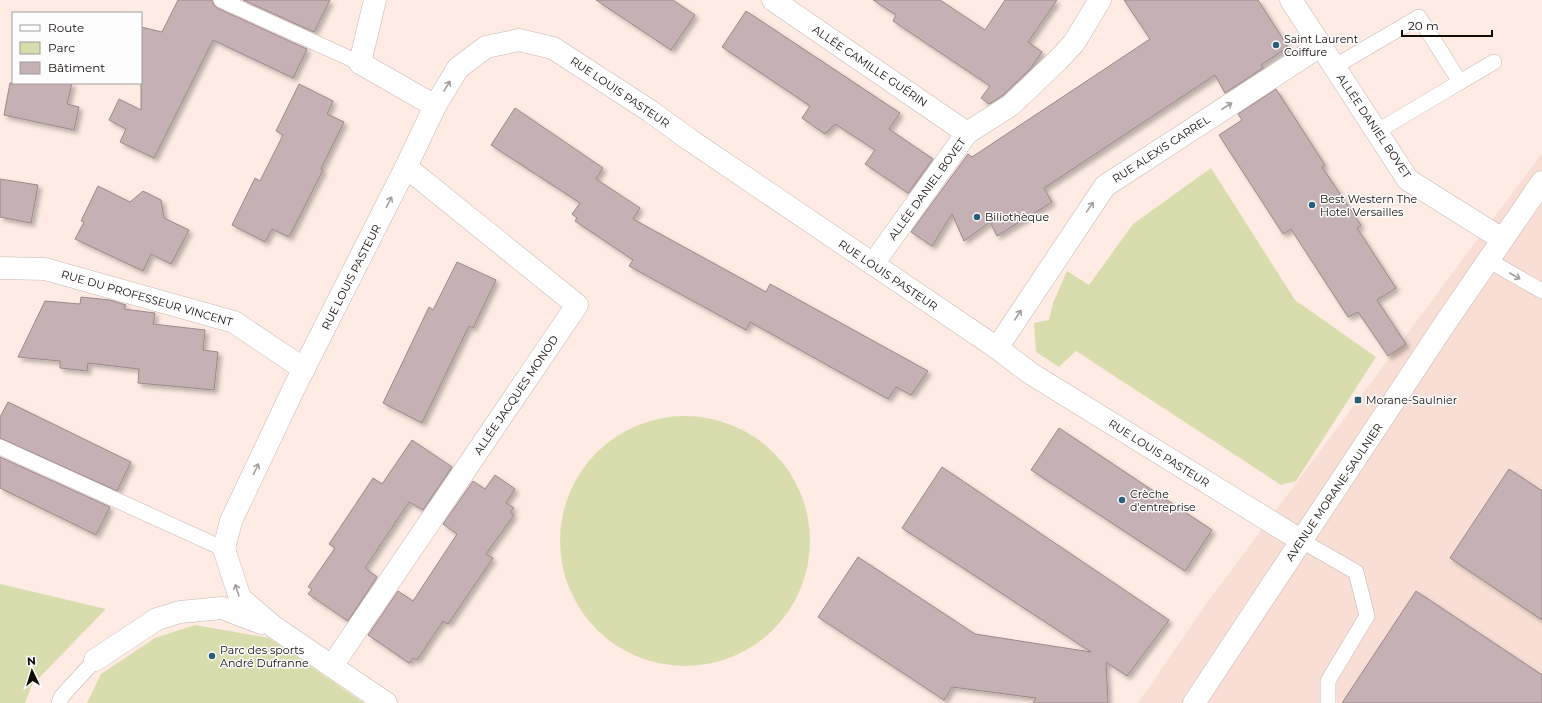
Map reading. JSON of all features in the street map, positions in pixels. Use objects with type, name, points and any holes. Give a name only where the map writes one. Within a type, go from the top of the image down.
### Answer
[{"type":"street","points":[[375,0],[360,63],[435,106]]},
{"type":"street","name":"ALLÉE CAMILLE GUÉRIN","points":[[773,0],[967,133]]},
{"type":"street","name":"ALLÉE DANIEL BOVET","points":[[873,264],[967,133],[1011,105],[1057,61],[1074,43],[1100,0]]},
{"type":"street","name":"ALLÉE DANIEL BOVET","points":[[1291,0],[1408,180],[1502,239]]},
{"type":"street","name":"RUE LOUIS PASTEUR","points":[[224,550],[231,521],[304,369],[406,167],[435,106],[458,68],[486,47],[519,40],[554,48],[650,111],[690,140],[997,348],[1030,373],[1302,541]]},
{"type":"street","name":"RUE ALEXIS CARREL","points":[[997,348],[1105,186],[1320,46]]},
{"type":"street","name":"ALLÉE JACQUES MONOD","points":[[332,666],[578,305],[406,167]]},
{"type":"street","name":"AVENUE MORANE-SAULNIER","points":[[1194,703],[1502,239],[1542,182]]},
{"type":"street","name":"RUE DU PROFESSEUR VINCENT","points":[[0,268],[45,269],[234,322],[304,369]]},
{"type":"street","points":[[224,550],[240,598],[274,627],[386,703]]},
{"type":"street","points":[[95,660],[157,619],[190,610],[222,608],[274,627]]},
{"type":"lane","points":[[221,0],[360,63]]},
{"type":"lane","points":[[1334,67],[1419,16],[1460,82]]},
{"type":"lane","points":[[1376,132],[1494,62]]},
{"type":"lane","points":[[1488,260],[1542,291]]},
{"type":"lane","points":[[0,447],[224,550]]},
{"type":"lane","points":[[1302,541],[1356,572],[1367,616],[1328,681],[1328,703]]},
{"type":"lane","points":[[59,703],[62,696],[95,660]]},
{"type":"shaded area","points":[[1542,153],[1542,703],[1138,703],[1209,600]]},
{"type":"green space","points":[[1211,168],[1295,300],[1376,357],[1296,481],[1281,485],[1076,351],[1059,367],[1036,352],[1034,323],[1049,320],[1053,303],[1067,271],[1089,285],[1133,224]]},
{"type":"green space","points":[[673,416],[697,416],[721,421],[744,430],[774,452],[789,471],[801,493],[808,517],[810,541],[808,565],[801,589],[789,611],[774,630],[755,645],[733,657],[697,666],[673,666],[649,661],[626,652],[605,638],[588,621],[574,600],[565,577],[560,553],[560,529],[565,505],[574,482],[588,461],[605,444],[626,430],[649,421]]},
{"type":"green space","points":[[0,584],[106,609],[32,685],[25,703],[0,703]]},
{"type":"green space","name":"Parc des sports André Dufranne","points":[[195,625],[269,638],[364,703],[87,703],[101,674],[155,638]]},
{"type":"building","points":[[178,0],[212,0],[217,8],[307,49],[293,78],[213,40],[154,158],[120,142],[126,129],[109,120],[119,99],[141,110],[142,27],[162,32]]},
{"type":"building","points":[[243,0],[330,0],[314,32]]},
{"type":"building","points":[[596,0],[673,0],[695,15],[671,50]]},
{"type":"building","points":[[873,0],[940,0],[985,30],[1005,0],[1057,0],[1028,42],[1042,52],[1030,69],[1003,95],[989,104],[981,98],[990,86],[893,21],[896,15]]},
{"type":"building","points":[[1124,0],[1258,0],[1288,47],[1261,65],[1263,68],[1225,93],[1215,75],[1044,188],[1052,202],[997,236],[990,222],[964,241],[952,214],[932,246],[911,232],[968,154],[972,157],[1150,39]]},
{"type":"building","points":[[746,11],[900,113],[889,129],[933,159],[908,193],[865,164],[875,150],[835,124],[825,134],[802,118],[810,106],[722,47]]},
{"type":"building","points":[[10,83],[72,84],[67,104],[79,107],[74,130],[4,115]]},
{"type":"building","points":[[299,84],[333,101],[327,114],[344,122],[321,169],[323,170],[289,237],[272,229],[265,242],[232,225],[255,178],[260,181],[283,135],[276,131]]},
{"type":"building","points":[[1276,89],[1325,165],[1322,167],[1361,225],[1357,228],[1396,288],[1377,300],[1406,344],[1388,356],[1358,312],[1348,317],[1291,229],[1283,234],[1219,135],[1242,120],[1238,114]]},
{"type":"building","points":[[515,108],[603,168],[596,179],[640,208],[633,219],[766,292],[770,284],[928,371],[911,395],[896,387],[888,399],[750,322],[746,330],[629,266],[633,260],[575,221],[577,218],[572,214],[580,203],[491,145]]},
{"type":"building","points":[[0,179],[38,185],[31,223],[0,217]]},
{"type":"building","points":[[98,186],[130,202],[143,191],[161,200],[164,218],[189,230],[171,264],[151,254],[143,271],[75,239],[84,222],[81,221]]},
{"type":"building","points":[[457,262],[496,280],[473,328],[469,326],[422,423],[383,403],[429,307],[433,310]]},
{"type":"building","points":[[81,297],[110,300],[126,305],[124,309],[155,313],[153,324],[205,330],[203,350],[218,352],[214,390],[138,383],[139,369],[88,363],[87,371],[60,368],[60,361],[18,357],[45,301],[80,304]]},
{"type":"building","points":[[8,402],[131,462],[117,491],[0,438],[0,417]]},
{"type":"building","name":"Crèche d'entreprise","points":[[1059,428],[1212,530],[1185,571],[1031,470]]},
{"type":"building","points":[[412,440],[452,467],[423,510],[409,502],[365,568],[377,577],[348,621],[308,594],[312,589],[308,587],[335,548],[329,544],[373,478],[382,484]]},
{"type":"building","points":[[0,457],[110,507],[96,535],[0,488]]},
{"type":"building","points":[[942,467],[1169,620],[1127,676],[1106,662],[1108,703],[1033,703],[1036,698],[952,687],[944,700],[818,617],[858,557],[975,634],[1091,652],[902,528]]},
{"type":"building","points":[[1509,469],[1542,491],[1542,620],[1450,558]]},
{"type":"building","points":[[495,475],[515,489],[506,503],[514,508],[510,512],[514,515],[486,554],[493,558],[448,624],[443,621],[417,660],[413,658],[409,663],[368,635],[398,591],[413,601],[457,534],[443,524],[473,481],[485,489]]},
{"type":"building","points":[[1416,591],[1542,675],[1542,703],[1342,703]]},
{"type":"place","name":"Saint Laurent Coiffure","points":[[1276,45]]},
{"type":"place","name":"Best Western The Hotel Versailles","points":[[1312,205]]},
{"type":"place","name":"Biliothèque","points":[[977,217]]},
{"type":"place","name":"Morane-Saulnier","points":[[1358,400]]},
{"type":"place","name":"Crèche d'entreprise","points":[[1122,500]]},
{"type":"place","name":"Parc des sports André Dufranne","points":[[212,656]]}]
